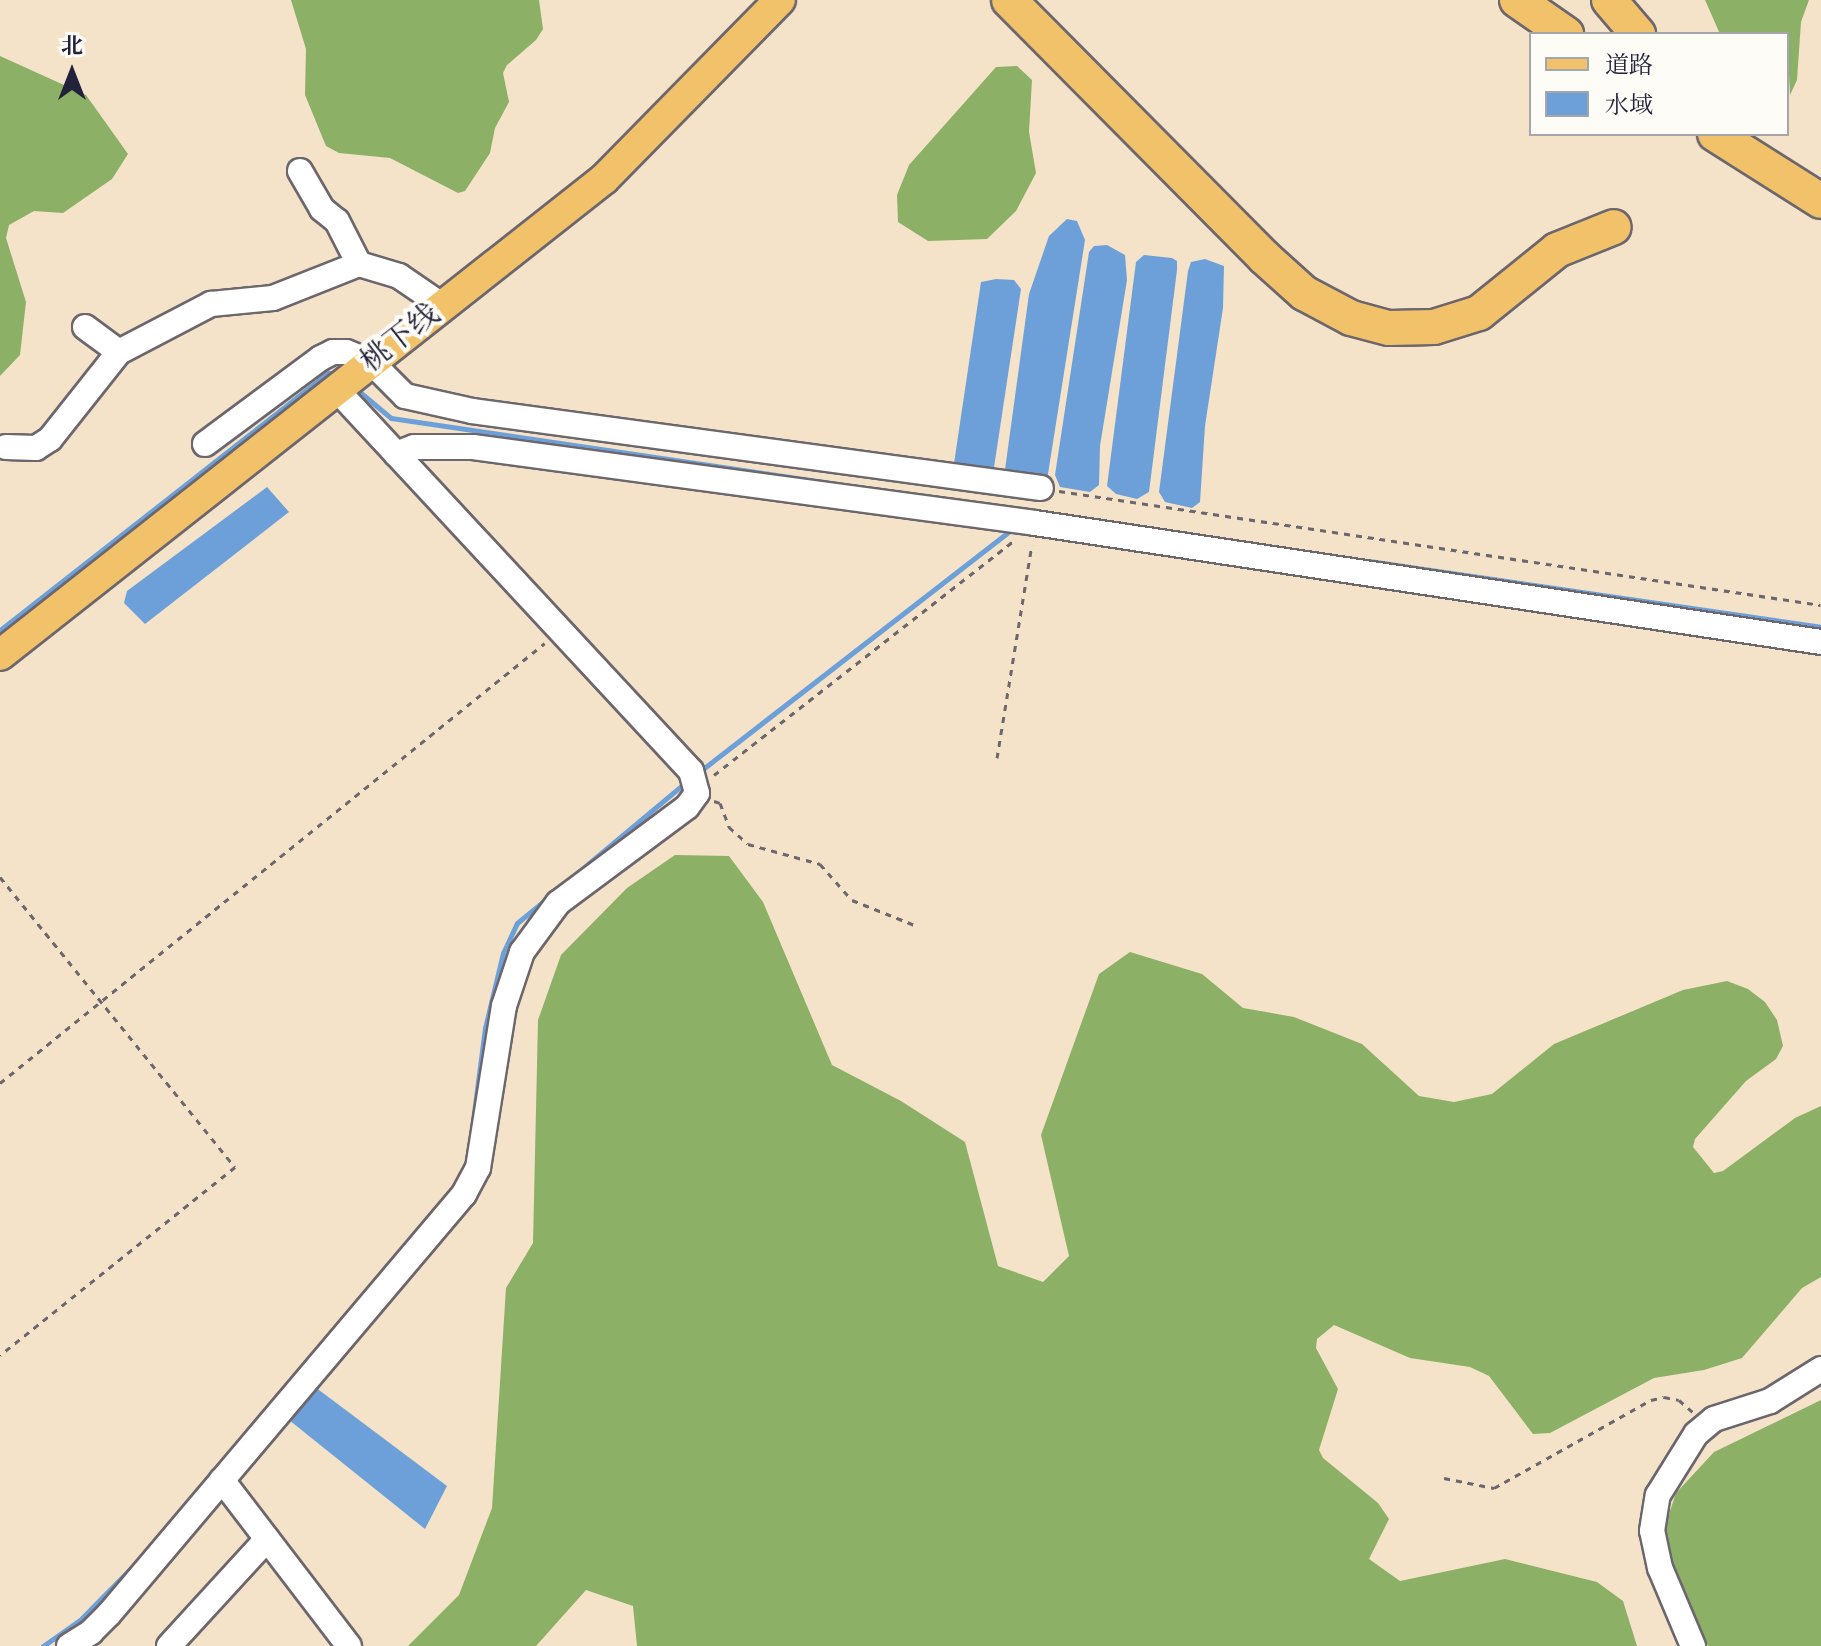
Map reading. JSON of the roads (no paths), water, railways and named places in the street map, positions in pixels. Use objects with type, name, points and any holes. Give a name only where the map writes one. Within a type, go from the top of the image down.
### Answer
[{"type":"highway","points":[[1009,0],[1264,257],[1304,293],[1351,318],[1389,328],[1434,327],[1479,313],[1557,250],[1614,227]]},
{"type":"highway","points":[[1517,0],[1563,32]]},
{"type":"highway","points":[[1609,0],[1636,32]]},
{"type":"highway","points":[[1718,136],[1821,201]]},
{"type":"highway","points":[[1754,136],[1821,183]]},
{"type":"main road","name":"桃下线","points":[[0,655],[604,179],[780,0]]},
{"type":"street","points":[[300,171],[322,209],[337,221],[359,264]]},
{"type":"street","points":[[6,447],[36,448],[50,439],[119,352],[211,304],[273,298],[359,264],[399,276],[443,306]]},
{"type":"street","points":[[85,327],[119,352]]},
{"type":"street","points":[[205,444],[333,352],[346,352],[371,362],[405,396],[472,411],[1041,488]]},
{"type":"street","points":[[69,1646],[91,1632],[109,1614],[464,1194],[478,1168],[504,1006],[522,952],[558,903],[687,807],[697,793],[691,771],[337,390]]},
{"type":"street","points":[[396,454],[414,447],[473,447],[1035,523],[1821,642]]},
{"type":"street","points":[[1693,1646],[1660,1568],[1652,1531],[1658,1495],[1702,1429],[1714,1419],[1770,1401],[1821,1369]]},
{"type":"street","points":[[222,1480],[349,1646]]},
{"type":"street","points":[[169,1646],[267,1539]]},
{"type":"water","points":[[1067,219],[1077,221],[1085,240],[1048,474],[1045,480],[1004,477],[1029,294],[1049,236]]},
{"type":"water","points":[[1107,245],[1125,255],[1127,280],[1100,446],[1099,485],[1090,492],[1060,487],[1055,475],[1089,252],[1094,246]]},
{"type":"water","points":[[1144,255],[1172,258],[1177,261],[1177,270],[1149,492],[1137,499],[1116,494],[1107,486],[1136,262]]},
{"type":"water","points":[[1205,259],[1224,266],[1223,308],[1205,426],[1200,502],[1192,508],[1165,502],[1159,492],[1188,271],[1191,262]]},
{"type":"water","points":[[1014,280],[1021,289],[993,474],[953,470],[981,282]]},
{"type":"water","points":[[267,487],[289,512],[145,624],[124,603],[127,591]]},
{"type":"water","points":[[315,1387],[447,1486],[425,1529],[289,1420]]},
{"type":"waterway","points":[[0,630],[328,373],[338,374]]},
{"type":"waterway","points":[[355,388],[391,418],[837,484]]},
{"type":"waterway","points":[[699,772],[1014,528]]},
{"type":"waterway","points":[[1369,561],[1821,627]]},
{"type":"waterway","points":[[564,884],[685,783]]},
{"type":"waterway","points":[[472,1128],[485,1028],[503,953],[517,923],[550,896]]},
{"type":"waterway","points":[[43,1646],[80,1620],[143,1556]]}]
